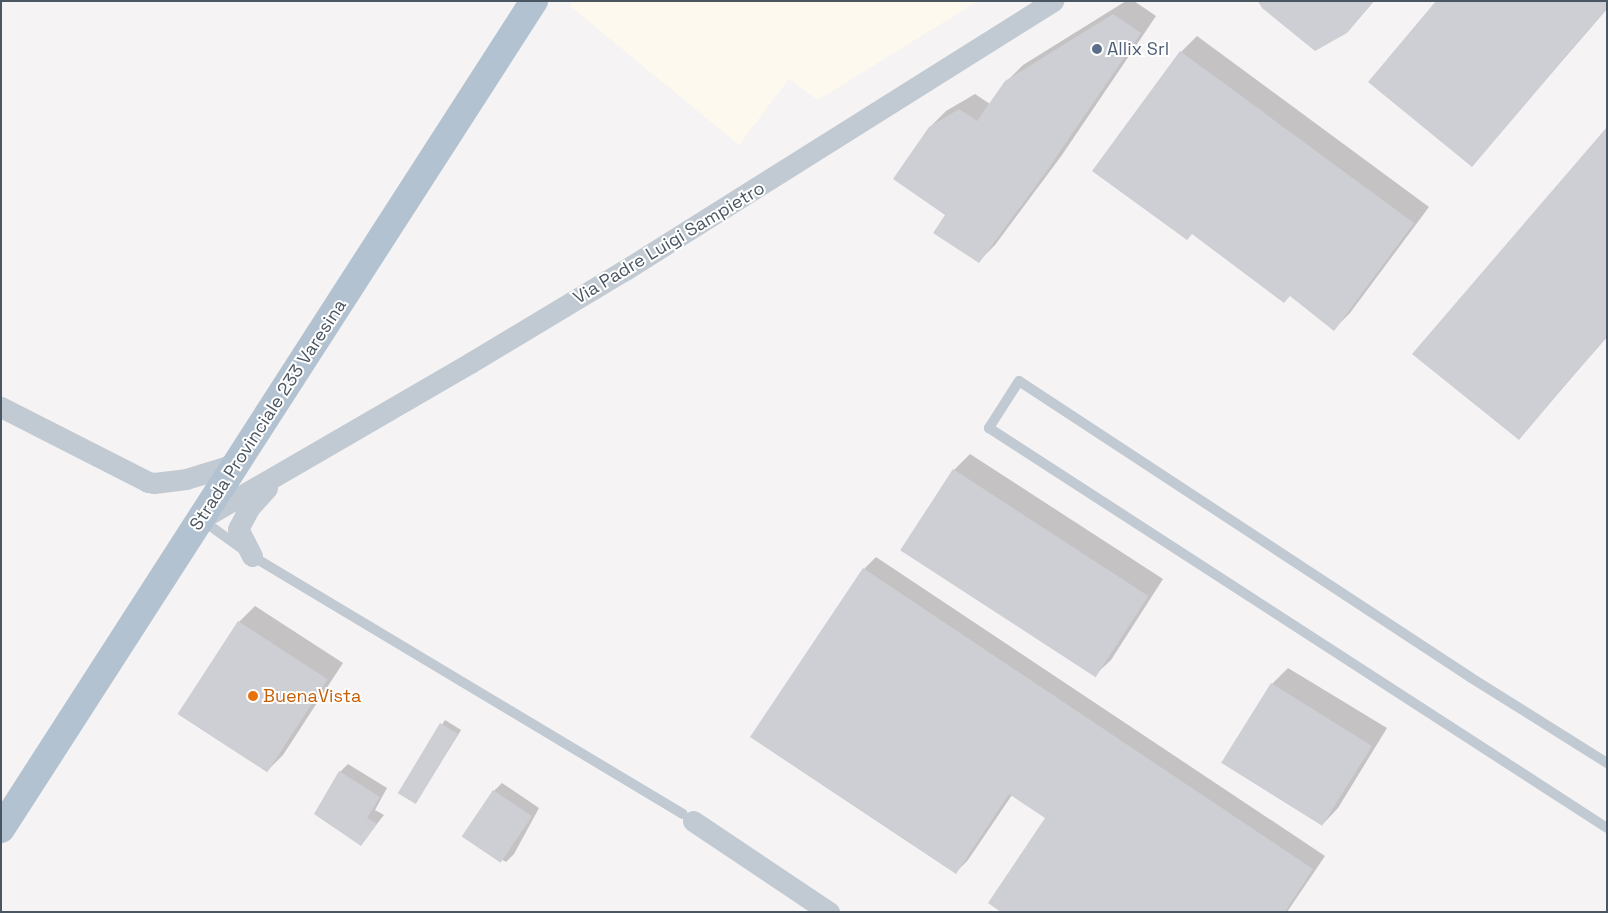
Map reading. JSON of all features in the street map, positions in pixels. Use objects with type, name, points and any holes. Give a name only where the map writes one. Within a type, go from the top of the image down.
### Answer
[{"type":"main road","name":"Strada Provinciale 233 Varesina","points":[[1,828],[240,460],[534,1]]},
{"type":"street","name":"Via Padre Luigi Sampietro","points":[[200,519],[478,358],[763,185],[1053,1]]},
{"type":"street","points":[[1,407],[154,484],[186,479],[223,468],[240,460]]},
{"type":"street","name":"Via Padre Luigi Sampietro","points":[[252,556],[238,529],[249,508],[279,474]]},
{"type":"street","points":[[688,818],[829,912]]},
{"type":"lane","points":[[1607,763],[1470,677],[1019,381],[989,428],[1607,828]]},
{"type":"lane","points":[[200,519],[252,556],[688,818]]},
{"type":"shaded area","points":[[573,1],[978,1],[818,100],[789,79],[739,145],[570,6]]},
{"type":"building","points":[[1258,1],[1374,1],[1347,33],[1315,51],[1262,8]]},
{"type":"building","points":[[1436,1],[1607,1],[1607,8],[1472,167],[1368,82]]},
{"type":"building","points":[[1113,14],[1141,33],[1046,172],[979,263],[933,233],[945,215],[893,179],[929,127],[959,109],[977,121],[1005,81]]},
{"type":"building","points":[[1180,51],[1414,223],[1334,331],[1290,296],[1284,303],[1192,234],[1187,240],[1092,171]]},
{"type":"building","points":[[1607,127],[1607,336],[1519,440],[1412,354]]},
{"type":"building","points":[[953,469],[1148,596],[1096,677],[900,550]]},
{"type":"building","points":[[863,568],[1313,869],[1285,912],[1001,912],[988,903],[1045,818],[1009,794],[956,874],[750,737]]},
{"type":"building","points":[[238,621],[328,679],[267,772],[178,714]]},
{"type":"building","points":[[1271,683],[1372,746],[1322,826],[1221,763]]},
{"type":"building","points":[[440,723],[458,734],[416,804],[398,793]]},
{"type":"building","points":[[339,771],[380,797],[367,818],[377,824],[361,846],[314,814]]},
{"type":"building","points":[[493,790],[532,816],[501,863],[462,836]]},
{"type":"place","name":"Allix Srl","points":[[1097,49]]},
{"type":"place","name":"BuenaVista","points":[[253,696]]}]
